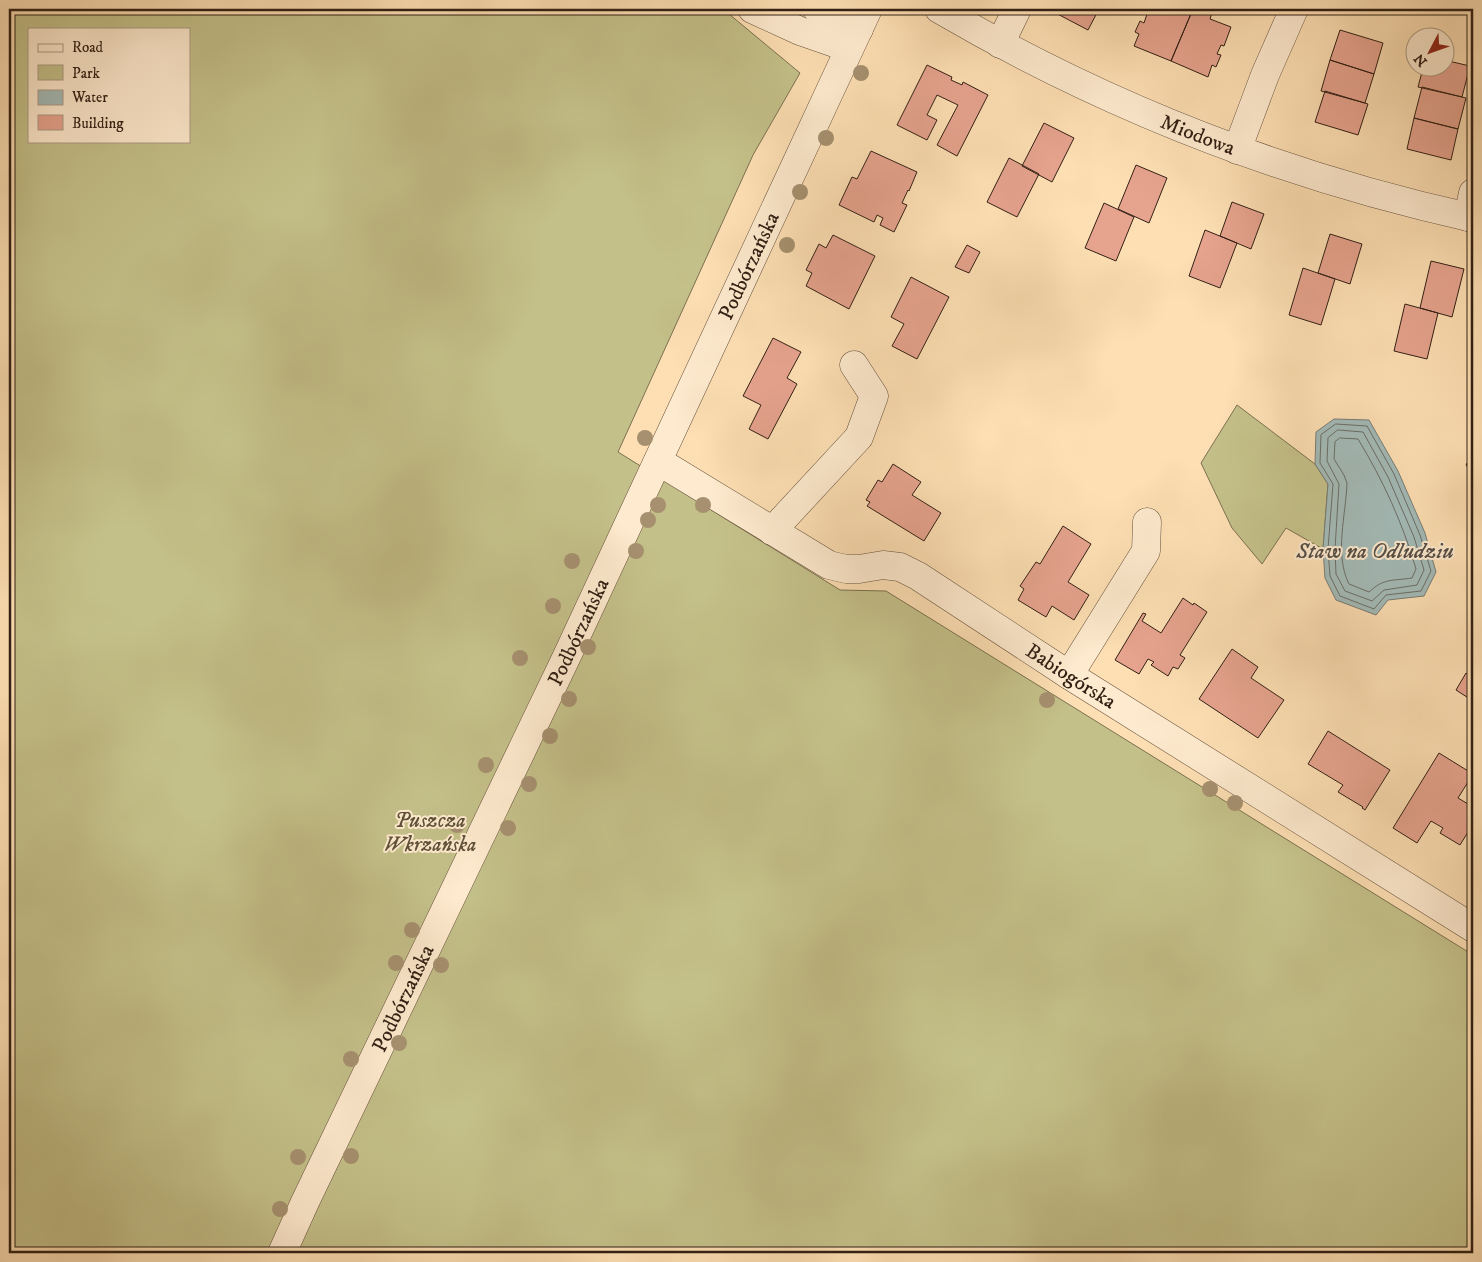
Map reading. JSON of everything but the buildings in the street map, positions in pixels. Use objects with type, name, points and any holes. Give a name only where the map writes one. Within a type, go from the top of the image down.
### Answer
[{"type":"street","points":[[752,9],[800,31],[859,28]]},
{"type":"street","points":[[817,9],[859,28]]},
{"type":"street","name":"Miodowa","points":[[939,9],[1000,44],[1083,86],[1178,128],[1281,166],[1375,194],[1471,209]]},
{"type":"street","points":[[1000,44],[1017,9]]},
{"type":"street","points":[[1237,150],[1265,75],[1294,9]]},
{"type":"street","name":"Podbórzańska","points":[[282,1253],[658,461],[859,28]]},
{"type":"street","points":[[772,531],[859,437],[874,396],[854,365]]},
{"type":"street","name":"Babiogórska","points":[[658,461],[829,565],[846,570],[884,565],[900,567],[912,573],[1070,675],[1473,928]]},
{"type":"street","points":[[1070,675],[1146,551],[1147,522]]},
{"type":"green space","name":"Puszcza Wkrzańska","points":[[9,9],[723,9],[800,73],[753,155],[618,452],[840,590],[886,591],[1473,955],[1473,1253],[9,1253]]},
{"type":"green space","points":[[1237,405],[1315,464],[1328,484],[1323,549],[1286,528],[1262,564],[1232,528],[1201,463]]},
{"type":"water","name":"Staw na Odludziu","points":[[1334,419],[1369,420],[1398,471],[1425,533],[1436,572],[1424,596],[1388,600],[1376,615],[1336,600],[1325,578],[1323,549],[1328,484],[1315,464],[1316,432]]}]
